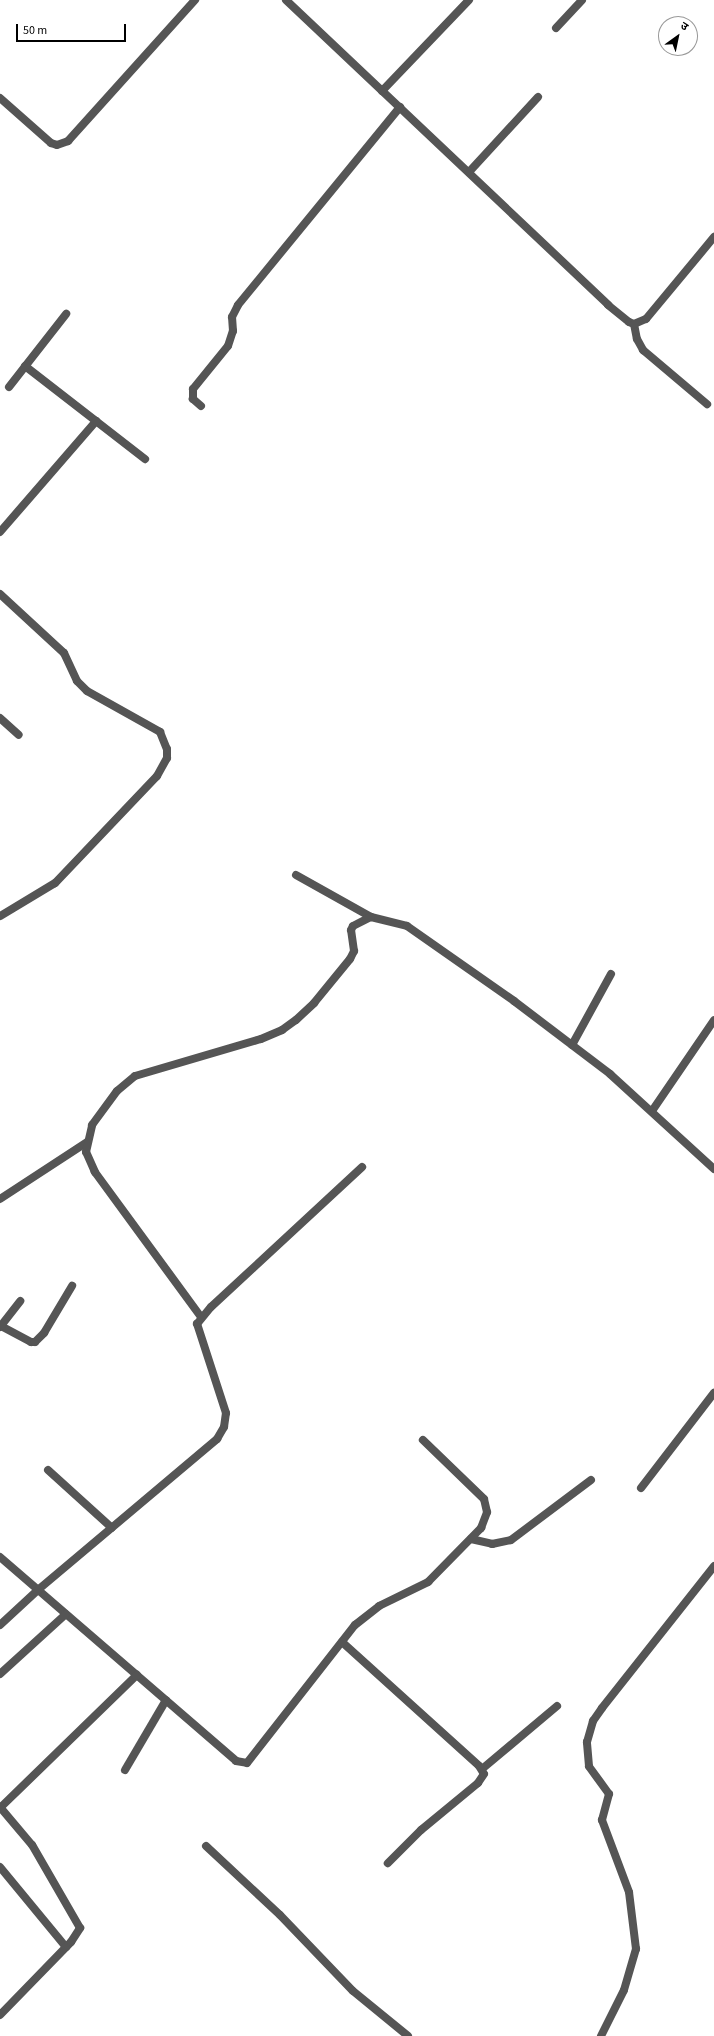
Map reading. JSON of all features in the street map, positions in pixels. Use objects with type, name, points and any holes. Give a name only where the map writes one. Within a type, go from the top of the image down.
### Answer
[{"type":"street","points":[[0,98],[51,143],[57,145],[68,141],[195,0]]},
{"type":"street","points":[[286,0],[469,172],[608,306],[634,324],[637,339],[643,350],[707,404]]},
{"type":"street","points":[[382,91],[468,0]]},
{"type":"street","points":[[556,28],[582,0]]},
{"type":"street","points":[[469,172],[538,97]]},
{"type":"street","points":[[201,406],[193,399],[193,389],[230,342],[233,331],[232,317],[238,305],[400,107]]},
{"type":"street","points":[[634,324],[646,319],[714,237]]},
{"type":"street","points":[[9,387],[66,314]]},
{"type":"street","points":[[26,366],[145,459]]},
{"type":"street","points":[[0,532],[96,421]]},
{"type":"street","points":[[0,594],[64,653],[73,676],[87,691],[160,732],[165,739],[167,754],[157,776],[56,883],[0,916]]},
{"type":"street","points":[[0,718],[19,735]]},
{"type":"street","points":[[296,875],[371,917],[407,926],[572,1045],[652,1111],[714,1169]]},
{"type":"street","points":[[201,1317],[95,1172],[86,1152],[92,1125],[117,1091],[135,1076],[261,1039],[282,1030],[296,1020],[323,993],[350,959],[354,951],[351,930],[353,926],[371,917]]},
{"type":"street","points":[[572,1045],[611,974]]},
{"type":"street","points":[[652,1111],[714,1020]]},
{"type":"street","points":[[0,1199],[87,1142]]},
{"type":"street","points":[[0,1625],[39,1589],[217,1439],[224,1427],[226,1413],[198,1332],[197,1324],[201,1317],[362,1167]]},
{"type":"street","points":[[20,1300],[0,1327],[31,1342],[35,1342],[44,1333],[72,1286]]},
{"type":"street","points":[[641,1488],[714,1393]]},
{"type":"street","points":[[0,1557],[39,1589],[236,1761],[247,1763],[342,1642],[367,1614],[428,1582],[481,1528],[487,1512],[484,1499],[423,1440]]},
{"type":"street","points":[[48,1470],[112,1528]]},
{"type":"street","points":[[471,1539],[492,1544],[511,1540],[591,1480]]},
{"type":"street","points":[[600,2036],[624,1990],[631,1970],[635,1942],[629,1892],[602,1820],[609,1794],[589,1766],[587,1742],[593,1721],[602,1708],[714,1566]]},
{"type":"street","points":[[0,1674],[66,1614]]},
{"type":"street","points":[[342,1642],[482,1769],[484,1774],[478,1783],[421,1830],[388,1863]]},
{"type":"street","points":[[0,2015],[66,1947],[76,1936],[80,1928],[78,1920],[32,1845],[0,1807],[137,1675]]},
{"type":"street","points":[[125,1770],[166,1700]]},
{"type":"street","points":[[482,1769],[557,1706]]},
{"type":"street","points":[[206,1846],[280,1915],[353,1991],[408,2036]]},
{"type":"street","points":[[0,1867],[66,1947]]}]
